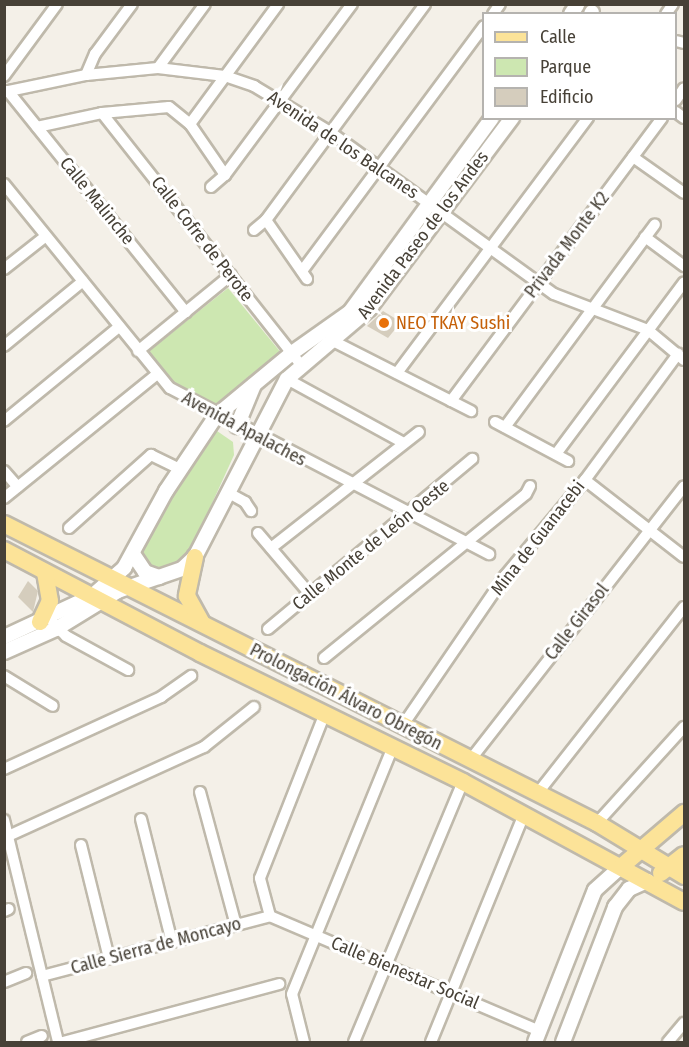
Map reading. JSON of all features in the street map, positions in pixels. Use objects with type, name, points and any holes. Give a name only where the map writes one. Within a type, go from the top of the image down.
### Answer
[{"type":"main road","name":"Prolongación Álvaro Obregón","points":[[4,524],[597,823],[677,872]]},
{"type":"main road","name":"Prolongación Álvaro Obregón","points":[[4,550],[200,653],[463,782],[622,866],[684,902]]},
{"type":"main road","points":[[195,557],[187,597],[207,627],[210,646],[200,653]]},
{"type":"main road","points":[[45,572],[50,601],[49,623]]},
{"type":"main road","points":[[437,769],[434,763],[440,756],[467,758]]},
{"type":"main road","points":[[622,866],[644,851],[684,813]]},
{"type":"main road","points":[[647,881],[677,872],[684,855]]},
{"type":"street","points":[[4,76],[57,4]]},
{"type":"street","points":[[86,75],[95,54],[132,4]]},
{"type":"street","points":[[158,68],[205,4]]},
{"type":"street","points":[[190,124],[278,4]]},
{"type":"street","points":[[211,188],[225,175],[352,4]]},
{"type":"street","points":[[254,230],[266,220],[425,4]]},
{"type":"street","points":[[577,5],[591,12]]},
{"type":"street","points":[[266,220],[304,275],[377,167],[482,27]]},
{"type":"street","name":"Avenida de los Balcanes","points":[[6,92],[86,75],[158,68],[225,76],[282,99],[539,283],[590,311],[648,330],[681,357]]},
{"type":"street","name":"Calle Malinche","points":[[6,92],[186,312]]},
{"type":"street","points":[[37,128],[102,113],[169,107],[190,124],[225,175]]},
{"type":"street","name":"Calle Cofre de Perote","points":[[102,113],[302,366]]},
{"type":"street","name":"Avenida Paseo de los Andes","points":[[119,584],[180,469],[216,416],[292,352],[356,306],[428,203],[490,120]]},
{"type":"street","name":"Avenida Paseo de los Andes","points":[[4,652],[49,623],[97,599],[119,584],[159,577],[182,569],[195,557],[255,436],[287,379],[369,309],[510,120]]},
{"type":"street","points":[[397,373],[586,120]]},
{"type":"street","name":"Privada Monte K2","points":[[451,401],[661,120]]},
{"type":"street","points":[[633,157],[684,193]]},
{"type":"street","name":"Avenida Apalaches","points":[[6,188],[157,374],[178,395],[408,515],[489,554]]},
{"type":"street","points":[[568,461],[500,424],[590,311],[655,224]]},
{"type":"street","points":[[4,269],[46,236]]},
{"type":"street","points":[[645,237],[684,266]]},
{"type":"street","points":[[138,351],[231,275]]},
{"type":"street","points":[[4,345],[83,281]]},
{"type":"street","points":[[556,454],[684,282]]},
{"type":"street","points":[[4,421],[119,327]]},
{"type":"street","points":[[333,340],[471,411]]},
{"type":"street","name":"Mina de Guanacebi","points":[[403,725],[505,576],[585,480],[681,357]]},
{"type":"street","points":[[4,498],[157,374]]},
{"type":"street","points":[[287,379],[404,443]]},
{"type":"street","points":[[237,426],[257,381]]},
{"type":"street","points":[[271,548],[419,432]]},
{"type":"street","points":[[69,528],[151,455],[180,469]]},
{"type":"street","name":"Calle Monte de León Oeste","points":[[268,629],[408,515],[472,459]]},
{"type":"street","points":[[4,471],[18,488]]},
{"type":"street","points":[[585,480],[684,557]]},
{"type":"street","points":[[324,658],[526,494],[530,486]]},
{"type":"street","name":"Calle Girasol","points":[[467,758],[684,486]]},
{"type":"street","points":[[227,492],[245,502],[251,511]]},
{"type":"street","points":[[258,533],[310,594]]},
{"type":"street","points":[[133,554],[144,572],[159,577]]},
{"type":"street","points":[[537,794],[684,607]]},
{"type":"street","points":[[49,623],[128,670]]},
{"type":"street","name":"Avenida Paseo de los Andes","points":[[4,637],[49,623]]},
{"type":"street","points":[[4,676],[53,706]]},
{"type":"street","points":[[4,769],[161,697],[190,676]]},
{"type":"street","points":[[6,837],[204,747],[254,707]]},
{"type":"street","points":[[270,916],[260,878],[325,713]]},
{"type":"street","points":[[597,823],[684,727]]},
{"type":"street","points":[[304,1042],[292,1002],[315,935],[393,747]]},
{"type":"street","points":[[354,1042],[463,782]]},
{"type":"street","points":[[200,792],[236,925]]},
{"type":"street","points":[[431,1042],[524,814]]},
{"type":"street","points":[[141,819],[172,942]]},
{"type":"street","points":[[4,820],[6,837],[58,1042]]},
{"type":"street","points":[[81,845],[110,958]]},
{"type":"street","points":[[537,1037],[595,890],[622,866]]},
{"type":"street","points":[[563,1042],[615,907],[625,892],[647,881]]},
{"type":"street","name":"Calle Sierra de Moncayo","points":[[42,976],[270,916]]},
{"type":"street","name":"Calle Bienestar Social","points":[[270,916],[451,993],[537,1037]]},
{"type":"street","points":[[4,982],[26,973]]},
{"type":"street","points":[[63,1042],[279,984]]},
{"type":"street","points":[[668,1042],[684,1023]]},
{"type":"street","points":[[27,1042],[42,1036]]},
{"type":"green space","points":[[228,288],[282,354],[214,412],[173,388],[145,354]]},
{"type":"green space","points":[[217,431],[233,442],[234,455],[189,554],[174,568],[156,574],[139,556],[165,503],[205,439]]},
{"type":"building","points":[[383,311],[401,322],[388,338],[367,326]]},
{"type":"building","points":[[28,581],[38,591],[33,612],[18,597]]},
{"type":"place","name":"NEO TKAY Sushi","points":[[384,323]]}]
